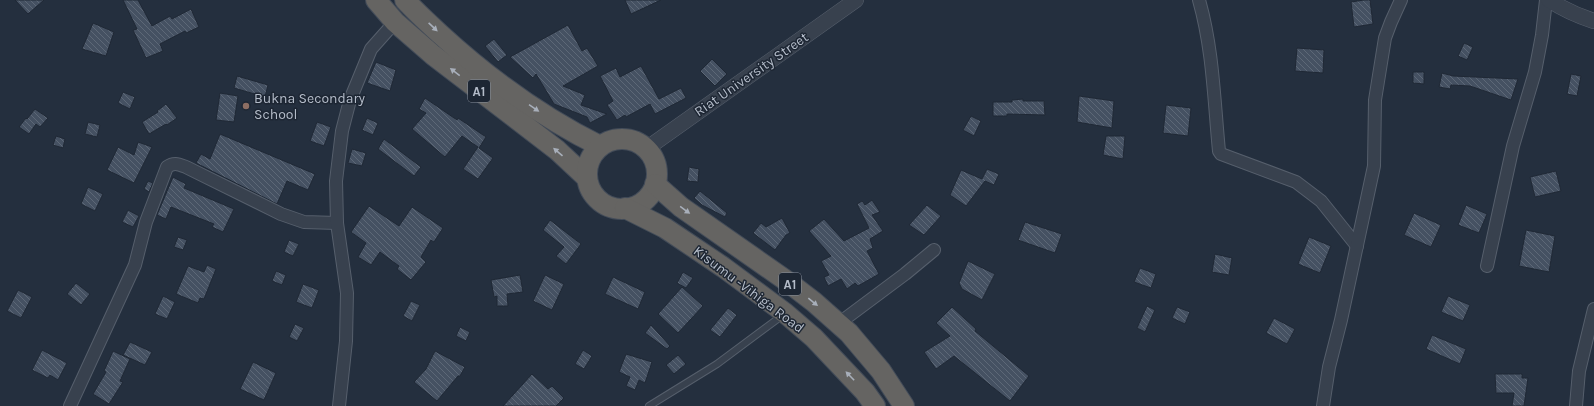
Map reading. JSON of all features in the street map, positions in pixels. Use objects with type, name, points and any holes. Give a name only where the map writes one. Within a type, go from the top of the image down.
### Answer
[{"type":"highway","name":"A1","points":[[376,0],[395,22],[433,55],[557,150],[587,178],[590,190],[598,199],[608,206],[620,209],[632,207],[643,202],[651,194],[656,184]]},
{"type":"highway","name":"A1","points":[[405,0],[466,58],[532,107],[570,131],[600,146]]},
{"type":"highway","points":[[587,178],[587,166],[592,155],[600,146],[611,140],[622,138],[633,140],[650,153],[655,163],[657,174],[656,184]]},
{"type":"highway","name":"Kisumu -Vihiga Road","points":[[656,184],[681,207],[784,279],[814,302],[849,333],[881,371],[904,406]]},
{"type":"highway","name":"Kisumu -Vihiga Road","points":[[625,208],[665,228],[786,312],[814,338],[865,392],[875,406]]},
{"type":"street","name":"Riat University Street","points":[[646,149],[856,0]]},
{"type":"street","points":[[1199,0],[1206,26],[1211,59],[1218,144],[1221,154],[1296,182],[1321,201],[1358,246]]},
{"type":"street","points":[[1323,406],[1329,367],[1358,246],[1374,166],[1375,100],[1385,38],[1401,0]]},
{"type":"street","points":[[1487,266],[1513,146],[1535,72],[1548,0],[1577,15],[1594,21]]},
{"type":"street","points":[[339,406],[346,341],[347,293],[337,223],[336,181],[342,131],[350,100],[371,49],[395,22]]},
{"type":"street","points":[[70,406],[135,265],[146,222],[166,167],[172,163],[176,163],[281,214],[304,222],[337,223]]},
{"type":"street","points":[[838,324],[906,274],[934,250]]},
{"type":"street","points":[[1576,406],[1580,371],[1594,309]]},
{"type":"lane","points":[[648,406],[717,364],[786,312]]},
{"type":"building","points":[[15,0],[44,0],[28,14]]},
{"type":"building","points":[[123,0],[138,0],[152,26],[170,16],[172,19],[191,9],[199,27],[186,33],[185,31],[160,44],[163,51],[146,58],[133,30],[137,29]]},
{"type":"building","points":[[625,0],[661,0],[631,14]]},
{"type":"building","points":[[1370,0],[1373,24],[1354,27],[1351,2]]},
{"type":"building","points":[[93,23],[114,32],[106,56],[82,49]]},
{"type":"building","points":[[568,25],[582,51],[587,48],[598,66],[563,86],[585,95],[581,105],[607,114],[590,123],[587,117],[554,104],[536,74],[533,78],[510,57]]},
{"type":"building","points":[[494,39],[507,55],[498,62],[485,46]]},
{"type":"building","points":[[1464,43],[1473,47],[1467,60],[1458,56]]},
{"type":"building","points":[[1297,48],[1324,50],[1323,73],[1295,71]]},
{"type":"building","points":[[712,59],[727,74],[715,86],[700,71]]},
{"type":"building","points":[[376,62],[396,70],[390,91],[367,83]]},
{"type":"building","points":[[641,66],[659,99],[681,88],[686,98],[655,114],[650,104],[626,117],[625,115],[617,120],[607,105],[613,101],[600,76],[616,68],[620,77]]},
{"type":"building","points":[[1413,72],[1424,72],[1424,84],[1413,83]]},
{"type":"building","points":[[1442,73],[1453,76],[1518,79],[1511,100],[1470,86],[1451,85],[1450,89],[1439,87]]},
{"type":"building","points":[[1571,74],[1581,76],[1577,96],[1567,94]]},
{"type":"building","points":[[237,76],[268,85],[265,97],[234,88]]},
{"type":"building","points":[[123,92],[135,97],[130,109],[118,103]]},
{"type":"building","points":[[220,93],[238,96],[234,122],[216,120]]},
{"type":"building","points":[[1079,96],[1114,101],[1112,128],[1077,122]]},
{"type":"building","points":[[425,98],[457,120],[458,118],[486,137],[479,148],[493,158],[478,179],[463,169],[478,147],[462,136],[445,157],[412,129],[426,113],[419,109]]},
{"type":"building","points":[[1023,99],[1023,101],[1044,101],[1045,115],[1007,114],[1007,116],[993,116],[993,102],[1012,102],[1012,100]]},
{"type":"building","points":[[166,104],[177,118],[149,134],[142,122],[158,112],[157,111]]},
{"type":"building","points":[[1166,105],[1191,108],[1188,136],[1163,133]]},
{"type":"building","points":[[35,109],[48,118],[40,127],[36,124],[29,134],[19,127]]},
{"type":"building","points":[[971,116],[981,121],[974,136],[963,130]]},
{"type":"building","points":[[367,118],[378,123],[373,135],[362,130]]},
{"type":"building","points":[[88,122],[100,125],[97,137],[85,134]]},
{"type":"building","points":[[317,122],[331,127],[324,146],[310,141]]},
{"type":"building","points":[[220,134],[315,174],[308,190],[287,181],[277,204],[196,163],[201,154],[210,159]]},
{"type":"building","points":[[56,136],[65,139],[63,148],[53,145]]},
{"type":"building","points":[[1106,136],[1125,136],[1123,159],[1103,155]]},
{"type":"building","points":[[384,139],[421,167],[414,176],[378,149]]},
{"type":"building","points":[[138,142],[152,147],[134,183],[107,170],[118,147],[134,155]]},
{"type":"building","points":[[352,149],[366,153],[362,166],[348,163]]},
{"type":"building","points":[[689,167],[699,169],[698,182],[687,181]]},
{"type":"building","points":[[987,169],[999,174],[994,185],[985,181],[966,206],[950,195],[961,170],[982,179]]},
{"type":"building","points":[[1556,171],[1561,191],[1535,197],[1530,177]]},
{"type":"building","points":[[173,177],[186,184],[184,188],[234,209],[223,232],[212,227],[214,224],[171,207],[166,219],[157,215]]},
{"type":"building","points":[[148,181],[153,183],[149,192],[144,189]]},
{"type":"building","points":[[88,187],[103,194],[95,211],[81,204]]},
{"type":"building","points":[[700,191],[727,213],[725,217],[702,205],[694,198]]},
{"type":"building","points":[[872,200],[880,212],[872,215],[883,231],[870,239],[873,248],[867,251],[879,274],[858,286],[855,283],[847,289],[841,279],[828,286],[824,277],[829,275],[821,261],[831,256],[809,231],[824,219],[844,241],[869,228],[857,204],[862,201],[865,205]]},
{"type":"building","points":[[927,205],[941,216],[924,235],[909,225]]},
{"type":"building","points":[[1466,205],[1487,214],[1479,233],[1458,225]]},
{"type":"building","points":[[369,206],[399,226],[412,207],[443,228],[434,242],[431,240],[421,257],[426,262],[411,280],[397,269],[399,266],[380,252],[371,265],[358,257],[366,243],[351,232]]},
{"type":"building","points":[[128,210],[139,216],[133,227],[122,222]]},
{"type":"building","points":[[1414,213],[1441,225],[1431,247],[1404,235]]},
{"type":"building","points":[[782,218],[790,233],[786,235],[775,250],[753,233],[761,223],[766,227]]},
{"type":"building","points":[[550,220],[581,244],[566,264],[556,256],[564,247],[543,230]]},
{"type":"building","points":[[1025,222],[1062,234],[1055,253],[1018,240]]},
{"type":"building","points":[[1526,230],[1555,236],[1549,272],[1519,266]]},
{"type":"building","points":[[178,237],[187,240],[183,250],[174,247]]},
{"type":"building","points":[[1309,237],[1331,246],[1320,273],[1298,264]]},
{"type":"building","points":[[289,240],[299,244],[293,256],[284,252]]},
{"type":"building","points":[[1215,254],[1232,258],[1229,275],[1212,272]]},
{"type":"building","points":[[968,261],[995,274],[982,300],[962,289],[959,283]]},
{"type":"building","points":[[207,265],[216,269],[204,299],[200,298],[198,303],[176,294],[188,266],[204,272]]},
{"type":"building","points":[[1140,268],[1156,274],[1151,288],[1134,282]]},
{"type":"building","points":[[276,271],[286,275],[282,285],[272,281]]},
{"type":"building","points":[[683,272],[693,278],[686,288],[677,283]]},
{"type":"building","points":[[520,275],[523,292],[507,294],[508,306],[497,306],[497,296],[494,297],[491,280]]},
{"type":"building","points":[[545,275],[564,284],[552,310],[533,301]]},
{"type":"building","points":[[613,277],[645,292],[638,309],[605,294]]},
{"type":"building","points":[[76,283],[90,294],[81,305],[67,294]]},
{"type":"building","points":[[303,284],[319,290],[312,308],[296,302]]},
{"type":"building","points":[[682,287],[703,306],[678,333],[658,314]]},
{"type":"building","points":[[18,290],[32,297],[21,318],[7,311]]},
{"type":"building","points":[[163,296],[175,302],[167,319],[155,314]]},
{"type":"building","points":[[1448,296],[1470,305],[1463,321],[1441,312]]},
{"type":"building","points":[[411,301],[420,305],[412,321],[403,316]]},
{"type":"building","points":[[1147,306],[1155,310],[1145,332],[1137,328]]},
{"type":"building","points":[[952,307],[976,329],[975,331],[1029,376],[1010,401],[954,356],[936,369],[924,352],[950,336],[936,323]]},
{"type":"building","points":[[1177,307],[1190,312],[1185,324],[1172,318]]},
{"type":"building","points":[[728,308],[737,315],[720,337],[710,330]]},
{"type":"building","points":[[1274,318],[1295,329],[1287,344],[1266,333]]},
{"type":"building","points":[[295,324],[304,328],[297,341],[289,337]]},
{"type":"building","points":[[651,325],[670,346],[667,349],[645,333]]},
{"type":"building","points":[[460,327],[470,332],[466,341],[456,336]]},
{"type":"building","points":[[1432,335],[1466,349],[1460,364],[1426,349]]},
{"type":"building","points":[[130,342],[152,352],[145,365],[123,355]]},
{"type":"building","points":[[42,350],[67,363],[58,380],[50,375],[48,378],[32,370]]},
{"type":"building","points":[[583,350],[592,356],[584,369],[575,364]]},
{"type":"building","points":[[113,351],[130,359],[120,381],[123,382],[109,404],[93,394],[106,372],[104,371]]},
{"type":"building","points":[[435,351],[465,367],[460,376],[458,376],[437,401],[414,382],[426,369]]},
{"type":"building","points":[[626,354],[652,362],[645,383],[639,380],[635,390],[626,386],[630,377],[619,372]]},
{"type":"building","points":[[678,355],[686,364],[674,374],[666,365]]},
{"type":"building","points":[[253,362],[276,373],[264,400],[240,389]]},
{"type":"building","points":[[532,374],[548,389],[552,386],[564,398],[556,406],[503,406]]},
{"type":"building","points":[[1495,374],[1522,374],[1522,378],[1528,378],[1524,406],[1512,406],[1514,393],[1496,393]]},
{"type":"place","name":"Bukna Secondary School","points":[[246,106]]}]
